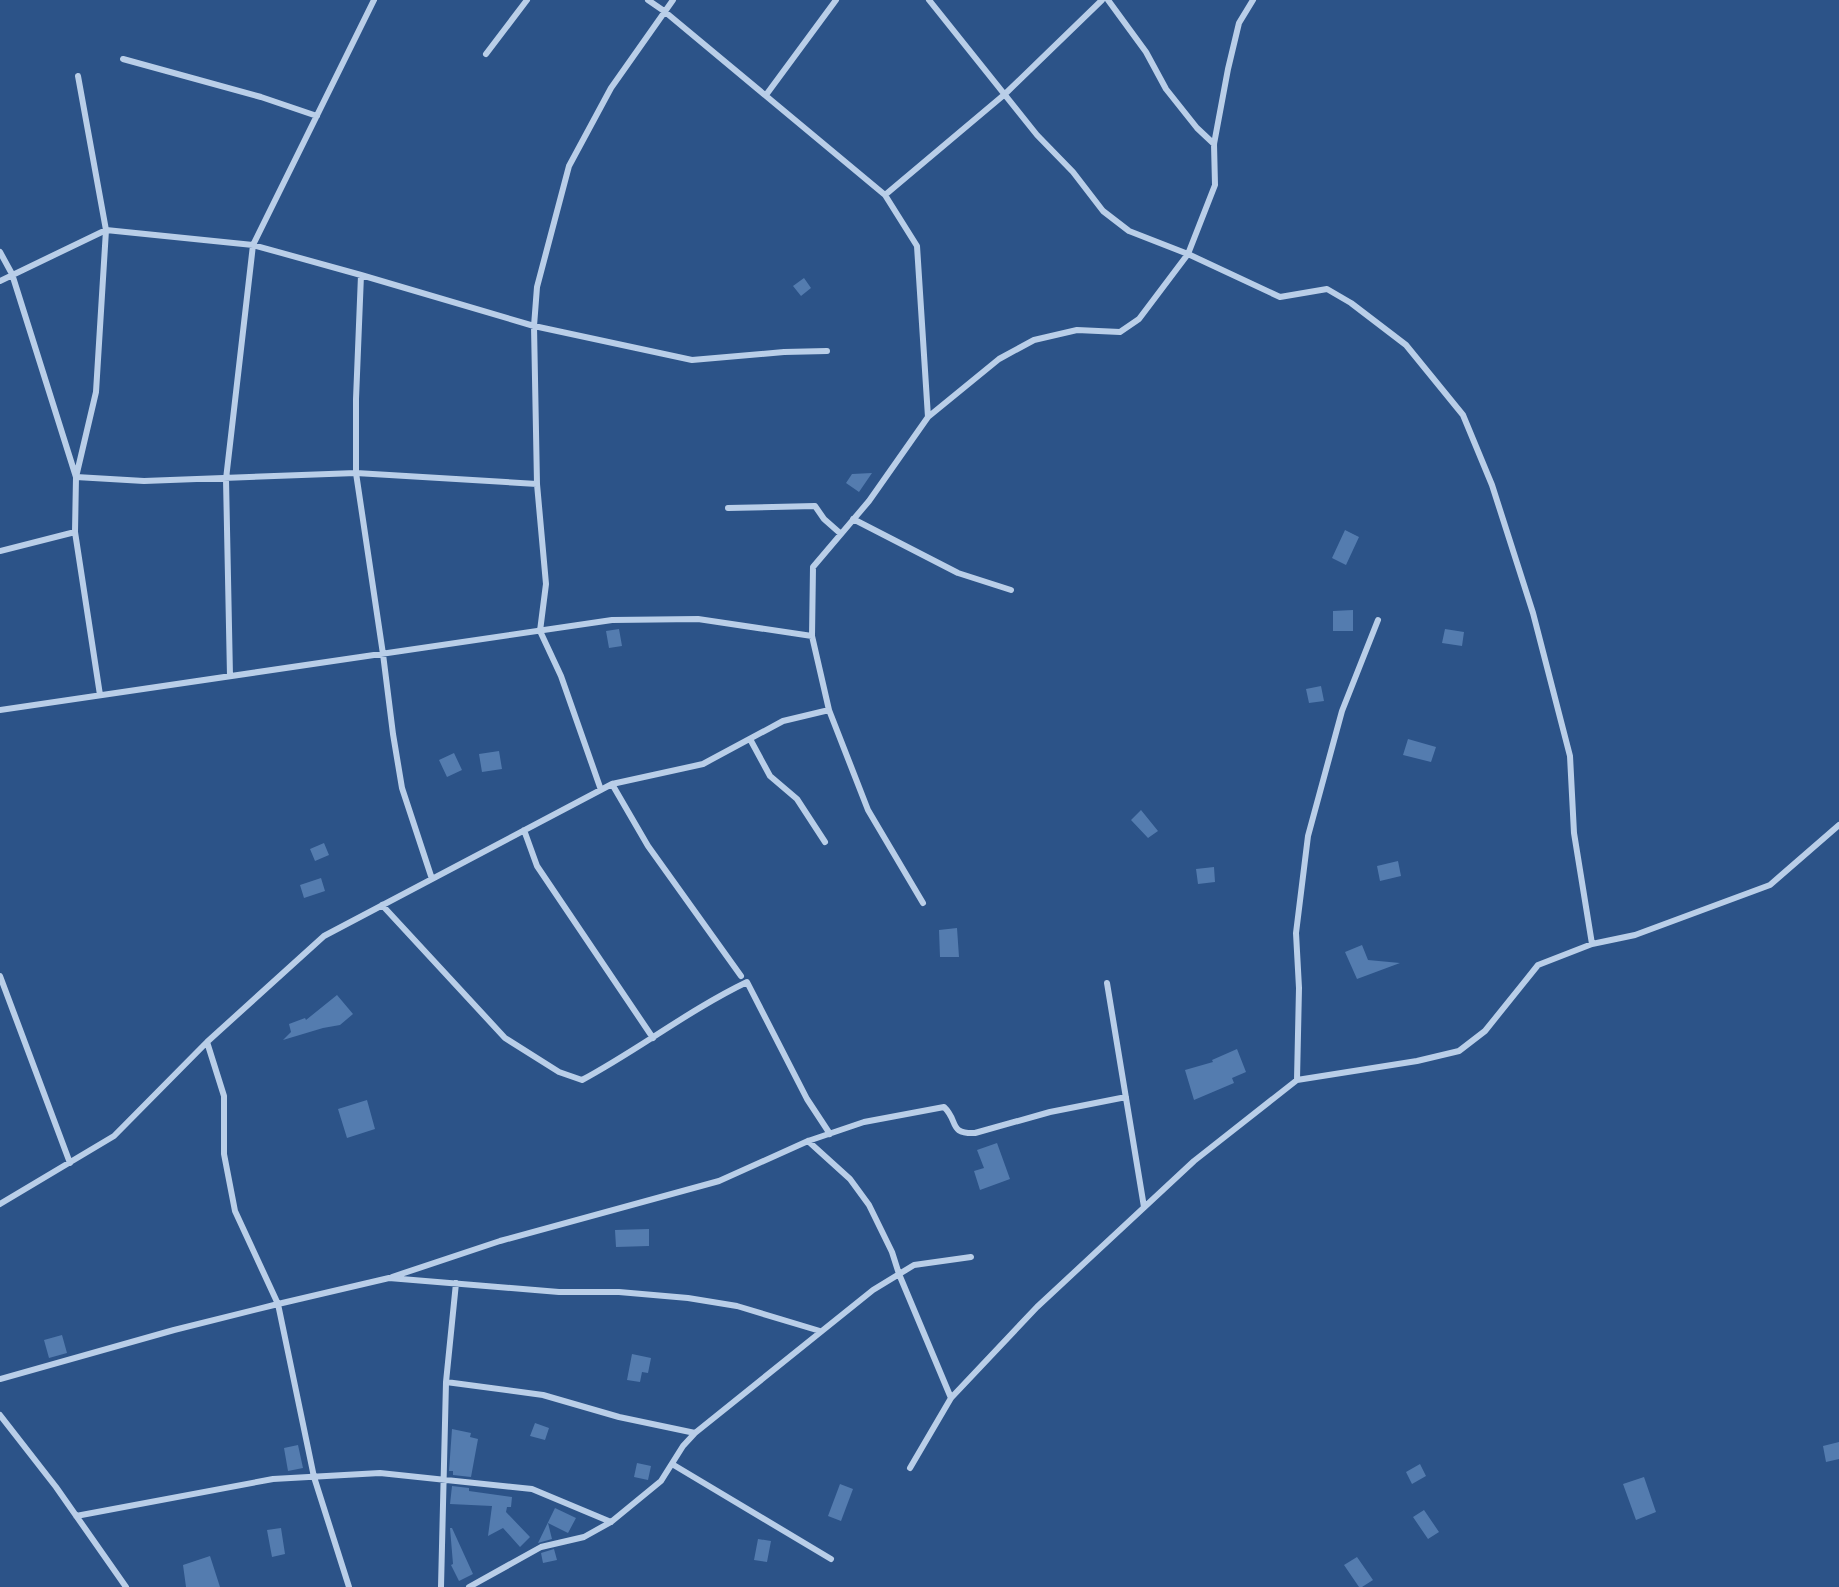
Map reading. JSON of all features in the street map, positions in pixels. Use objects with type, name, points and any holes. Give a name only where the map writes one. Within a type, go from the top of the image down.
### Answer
[{"type":"street","points":[[230,676],[226,479],[253,245],[374,0]]},
{"type":"street","points":[[486,54],[527,0]]},
{"type":"street","points":[[648,0],[885,195],[917,246],[928,417]]},
{"type":"street","points":[[601,790],[561,676],[540,631],[546,584],[537,484],[534,326],[537,288],[569,166],[611,88],[673,0]]},
{"type":"street","points":[[766,95],[836,0]]},
{"type":"street","points":[[929,0],[1037,135],[1074,172],[1103,211],[1129,231],[1188,254],[1280,297],[1326,289],[1352,303],[1406,345],[1463,415],[1492,485],[1533,613],[1570,756],[1574,833],[1592,944]]},
{"type":"street","points":[[885,195],[1005,94],[1102,0]]},
{"type":"street","points":[[1108,0],[1146,52],[1166,89],[1197,128],[1214,144]]},
{"type":"street","points":[[923,903],[868,810],[829,710],[812,636],[813,567],[869,501],[928,417],[999,359],[1034,340],[1077,330],[1120,332],[1139,319],[1188,254],[1215,185],[1214,144],[1228,69],[1239,23],[1253,0]]},
{"type":"street","points":[[123,59],[261,97],[317,116]]},
{"type":"street","points":[[78,76],[106,230],[96,392],[76,477],[75,532],[100,695]]},
{"type":"street","points":[[0,281],[106,230],[253,245],[534,326],[692,360],[784,352],[827,351]]},
{"type":"street","points":[[0,252],[12,274],[76,477]]},
{"type":"street","points":[[361,275],[356,399],[356,473],[402,788],[432,879]]},
{"type":"street","points":[[76,477],[144,481],[356,473],[537,484]]},
{"type":"street","points":[[728,508],[815,506],[824,519],[841,534]]},
{"type":"street","points":[[853,519],[958,573],[1011,590]]},
{"type":"street","points":[[0,551],[75,532]]},
{"type":"street","points":[[0,710],[612,620],[698,619],[812,636]]},
{"type":"street","points":[[1297,1080],[1299,988],[1296,933],[1308,836],[1342,711],[1378,620]]},
{"type":"street","points":[[0,1204],[114,1136],[207,1042],[324,936],[612,784],[703,764],[783,721],[829,710]]},
{"type":"street","points":[[750,739],[770,776],[797,799],[825,843]]},
{"type":"street","points":[[612,784],[648,846],[741,976]]},
{"type":"street","points":[[910,1468],[951,1398],[1037,1307],[1194,1161],[1297,1080],[1459,1051],[1485,1031],[1538,965],[1592,944],[1635,935],[1770,885],[1839,825]]},
{"type":"street","points":[[524,830],[537,866],[653,1038]]},
{"type":"street","points":[[382,905],[505,1038],[559,1072],[582,1080],[722,994],[747,982],[807,1099],[830,1134]]},
{"type":"street","points":[[0,976],[70,1163]]},
{"type":"street","points":[[1107,983],[1144,1207]]},
{"type":"street","points":[[207,1042],[224,1096],[224,1154],[236,1210],[278,1305],[314,1477],[349,1587]]},
{"type":"street","points":[[0,1379],[174,1330],[389,1278],[500,1241],[719,1181],[808,1141],[864,1122],[944,1107],[952,1114],[957,1130],[963,1133],[975,1133],[1050,1112],[1126,1097]]},
{"type":"street","points":[[808,1141],[850,1179],[869,1205],[892,1252],[951,1398]]},
{"type":"street","points":[[469,1587],[541,1547],[584,1538],[612,1522],[661,1481],[683,1446],[695,1433],[873,1290],[914,1265],[971,1257]]},
{"type":"street","points":[[389,1278],[559,1292],[619,1292],[688,1298],[737,1306],[820,1332]]},
{"type":"street","points":[[441,1587],[446,1382],[456,1283]]},
{"type":"street","points":[[446,1382],[543,1395],[619,1417],[695,1433]]},
{"type":"street","points":[[0,1415],[126,1587]]},
{"type":"street","points":[[672,1464],[831,1559]]},
{"type":"street","points":[[76,1516],[273,1479],[380,1473],[532,1489],[612,1522]]},
{"type":"building","points":[[804,278],[811,288],[801,296],[793,286]]},
{"type":"building","points":[[872,473],[859,492],[846,483],[852,474]]},
{"type":"building","points":[[1345,530],[1359,537],[1346,565],[1332,558]]},
{"type":"building","points":[[1353,610],[1353,631],[1333,631],[1333,611]]},
{"type":"building","points":[[619,629],[622,646],[609,648],[606,631]]},
{"type":"building","points":[[1445,629],[1464,632],[1462,646],[1442,643]]},
{"type":"building","points":[[1321,686],[1324,701],[1309,703],[1306,689]]},
{"type":"building","points":[[1408,739],[1436,747],[1431,762],[1403,755]]},
{"type":"building","points":[[499,751],[502,769],[482,772],[479,754]]},
{"type":"building","points":[[454,753],[462,770],[447,777],[439,760]]},
{"type":"building","points":[[1141,810],[1158,831],[1148,838],[1131,820]]},
{"type":"building","points":[[324,843],[329,855],[315,861],[310,849]]},
{"type":"building","points":[[1398,861],[1401,876],[1380,881],[1377,866]]},
{"type":"building","points":[[1214,867],[1215,882],[1198,884],[1196,869]]},
{"type":"building","points":[[321,878],[325,891],[304,898],[300,885]]},
{"type":"building","points":[[957,928],[959,957],[940,957],[939,930]]},
{"type":"building","points":[[1362,945],[1368,960],[1400,963],[1357,979],[1345,952]]},
{"type":"building","points":[[337,995],[353,1014],[340,1025],[283,1040],[291,1032],[289,1024],[305,1018],[306,1020]]},
{"type":"building","points":[[1237,1049],[1246,1072],[1232,1078],[1234,1083],[1194,1100],[1185,1070],[1213,1062],[1212,1060]]},
{"type":"building","points":[[367,1100],[375,1129],[347,1138],[338,1109]]},
{"type":"building","points":[[997,1143],[1010,1179],[980,1190],[974,1171],[984,1168],[977,1150]]},
{"type":"building","points":[[649,1229],[649,1246],[616,1247],[615,1230]]},
{"type":"building","points":[[62,1335],[67,1353],[49,1358],[44,1340]]},
{"type":"building","points":[[632,1354],[651,1358],[648,1373],[642,1372],[640,1382],[627,1380]]},
{"type":"building","points":[[535,1423],[549,1428],[545,1440],[530,1436]]},
{"type":"building","points":[[452,1429],[471,1433],[470,1437],[478,1439],[471,1477],[453,1475],[453,1471],[449,1471]]},
{"type":"building","points":[[1839,1442],[1839,1459],[1826,1462],[1823,1446]]},
{"type":"building","points":[[298,1445],[303,1468],[288,1471],[284,1448]]},
{"type":"building","points":[[637,1463],[651,1466],[648,1480],[634,1477]]},
{"type":"building","points":[[1420,1464],[1426,1476],[1412,1484],[1406,1472]]},
{"type":"building","points":[[1644,1477],[1656,1512],[1636,1520],[1623,1484]]},
{"type":"building","points":[[840,1484],[853,1489],[841,1521],[828,1516]]},
{"type":"building","points":[[452,1486],[469,1488],[469,1491],[512,1497],[511,1507],[507,1507],[506,1512],[530,1537],[520,1547],[503,1528],[488,1536],[492,1506],[450,1504]]},
{"type":"building","points":[[555,1508],[576,1518],[568,1533],[548,1523],[552,1539],[538,1543]]},
{"type":"building","points":[[1424,1510],[1439,1532],[1428,1539],[1413,1517]]},
{"type":"building","points":[[281,1528],[285,1554],[272,1557],[267,1530]]},
{"type":"building","points":[[450,1528],[473,1574],[459,1581],[451,1565],[453,1564]]},
{"type":"building","points":[[758,1539],[771,1541],[767,1562],[754,1560]]},
{"type":"building","points":[[554,1549],[557,1560],[543,1563],[541,1553]]},
{"type":"building","points":[[210,1556],[220,1587],[186,1587],[183,1565]]},
{"type":"building","points":[[1357,1557],[1373,1580],[1362,1587],[1359,1587],[1344,1565]]}]
